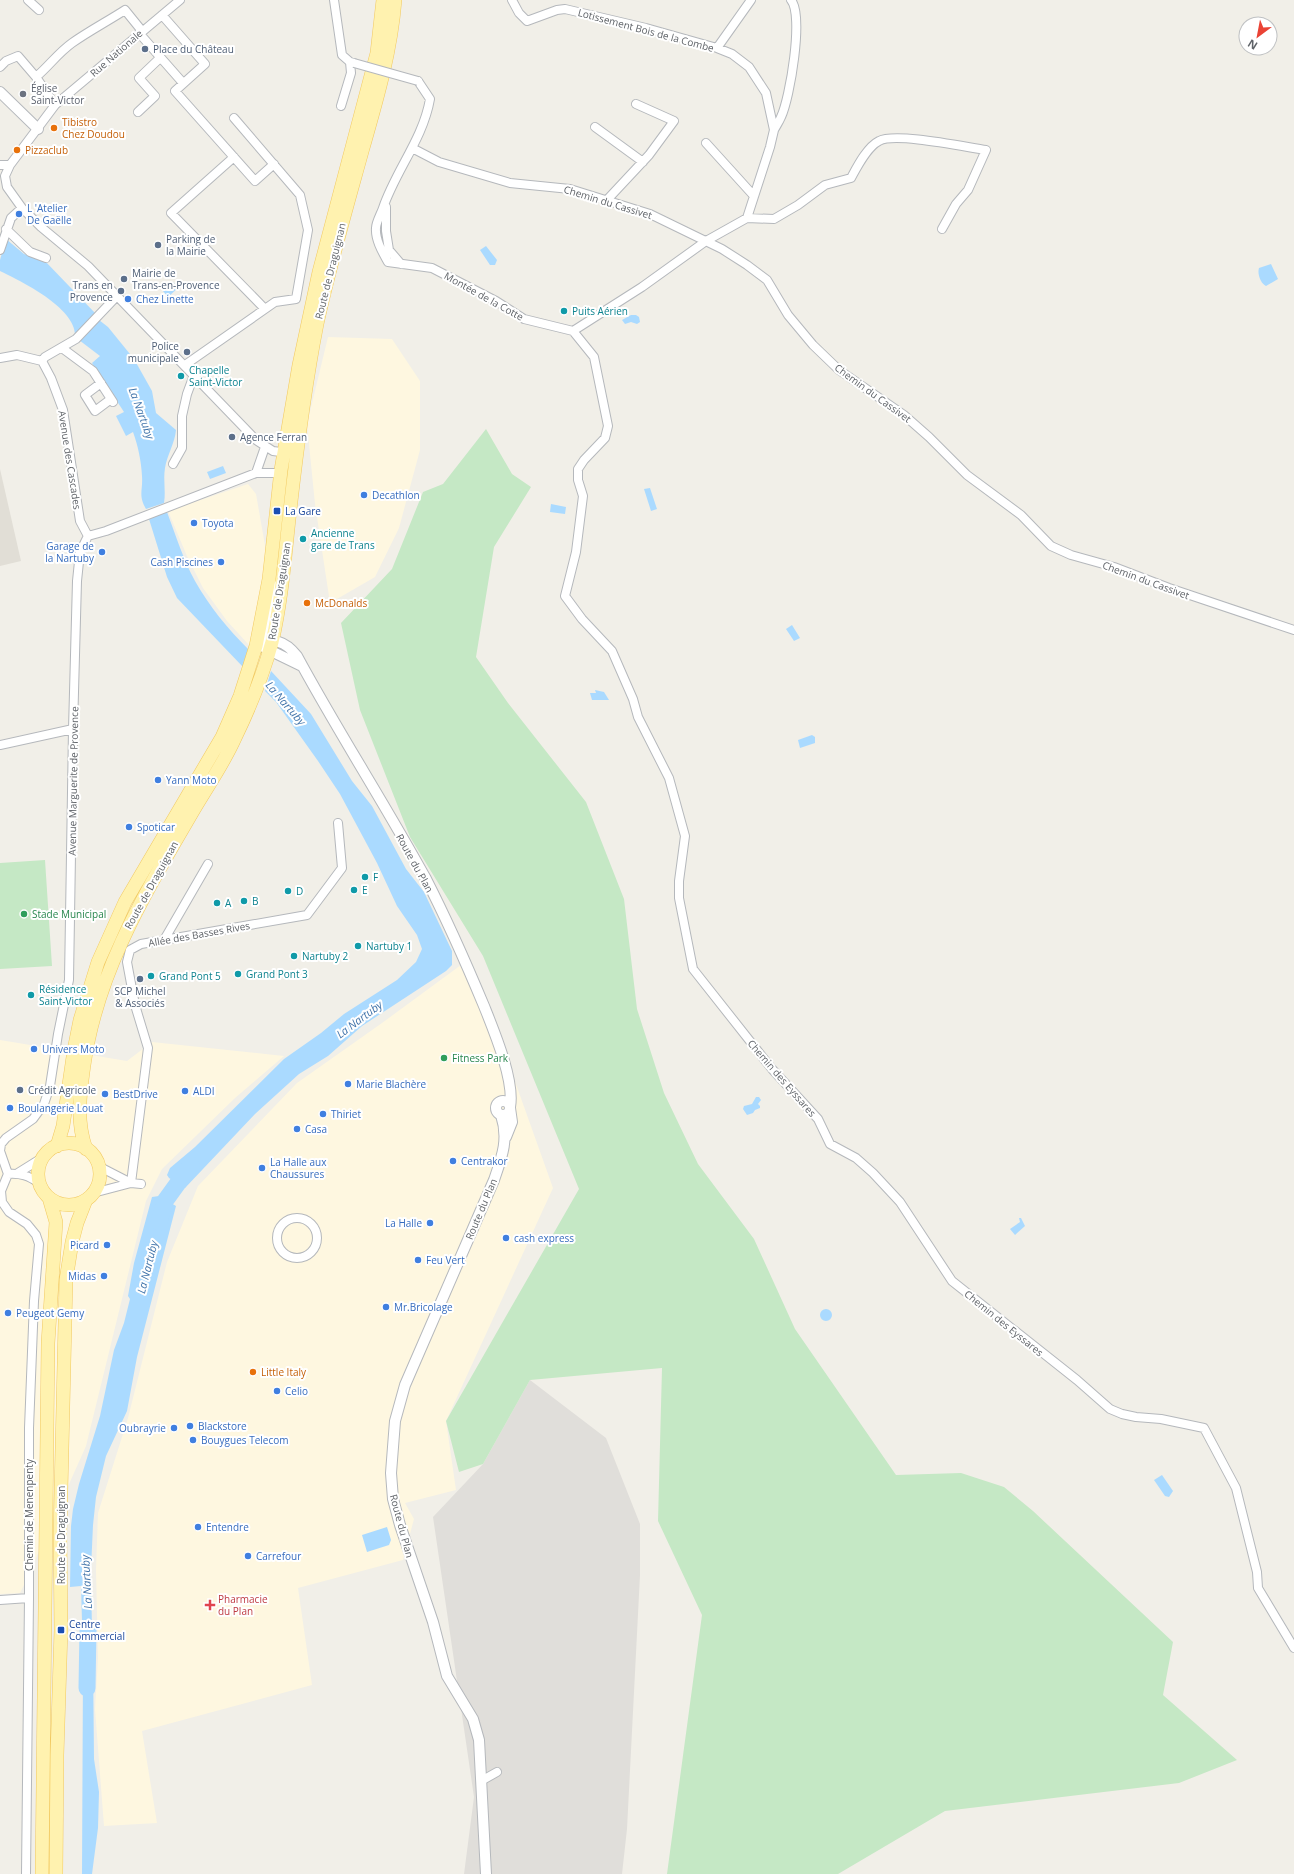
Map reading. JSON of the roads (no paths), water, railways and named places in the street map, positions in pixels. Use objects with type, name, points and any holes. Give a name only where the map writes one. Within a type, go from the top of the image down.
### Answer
[{"type":"main road","name":"Route de Draguignan","points":[[86,1149],[82,1138],[79,1109],[81,1087],[92,1024],[98,1000],[110,967],[141,900],[233,743],[258,688],[265,664],[263,646],[277,475],[285,453],[299,365],[318,272],[377,53],[383,0]]},
{"type":"main road","name":"Route de Draguignan","points":[[57,1146],[63,1126],[80,1020],[98,962],[125,902],[222,737],[248,674],[263,646],[281,592],[286,542],[317,325],[328,276],[388,57],[395,0]]},
{"type":"main road","points":[[67,1144],[77,1145],[86,1149],[91,1154],[98,1166],[99,1175],[98,1185],[90,1196],[77,1204],[67,1205],[58,1203],[49,1198],[39,1183],[38,1170],[42,1158],[46,1153],[57,1146],[67,1144]]},
{"type":"main road","name":"Route de Draguignan","points":[[56,1874],[57,1755],[61,1630],[60,1534],[66,1280],[77,1222],[90,1196]]},
{"type":"main road","name":"Route de Draguignan","points":[[42,1874],[48,1343],[56,1222],[49,1198]]},
{"type":"street","points":[[28,0],[40,10]]},
{"type":"street","name":"Rue Nationale","points":[[10,165],[55,105],[180,0]]},
{"type":"street","points":[[334,0],[342,55],[352,62],[351,73],[341,106]]},
{"type":"street","name":"Lotissement Bois de la Combe","points":[[512,0],[519,13],[527,21],[557,10],[565,9],[646,28],[717,48],[732,54],[749,67],[766,94],[774,130],[747,218]]},
{"type":"street","points":[[717,48],[751,0]]},
{"type":"street","points":[[774,130],[782,116],[790,85],[796,46],[796,18],[794,1]]},
{"type":"street","points":[[36,77],[49,66],[54,57],[73,42],[125,10],[141,32],[184,83]]},
{"type":"street","points":[[162,15],[205,64],[175,91],[255,181],[274,164]]},
{"type":"street","points":[[0,67],[6,61],[18,56],[36,77],[55,105]]},
{"type":"street","points":[[138,112],[155,96],[139,78],[160,58]]},
{"type":"street","name":"Montée de la Cotte","points":[[352,62],[418,81],[430,99],[427,114],[412,148],[402,164],[387,196],[386,231],[389,250],[401,264],[432,268],[496,301],[524,319],[573,331]]},
{"type":"street","points":[[0,92],[38,129]]},
{"type":"street","points":[[606,200],[642,162],[674,121],[636,104]]},
{"type":"street","points":[[184,365],[275,302],[296,299],[308,230],[300,195],[234,118]]},
{"type":"street","points":[[595,127],[642,162]]},
{"type":"street","points":[[573,331],[642,286],[706,241],[747,218],[774,219],[798,205],[825,185],[850,178],[863,157],[879,141],[903,137],[986,150],[968,190],[956,204],[942,229]]},
{"type":"street","points":[[706,143],[754,196]]},
{"type":"street","name":"Chemin du Cassivet","points":[[412,148],[439,162],[510,183],[570,189],[606,200],[650,214],[706,241],[747,265],[767,280],[788,315],[814,345],[839,370],[904,415],[930,437],[967,475],[1021,515],[1051,546],[1071,555],[1114,567],[1169,588],[1294,630]]},
{"type":"street","points":[[234,157],[171,213],[264,310]]},
{"type":"street","points":[[0,165],[10,165],[6,176],[7,187],[22,208],[41,227],[52,234],[88,266],[256,440],[273,451],[285,453],[294,452],[299,446]]},
{"type":"street","points":[[0,250],[11,218],[22,208]]},
{"type":"street","points":[[6,229],[30,252],[46,258]]},
{"type":"street","points":[[0,358],[18,355],[42,361],[45,357],[76,340],[117,296]]},
{"type":"street","name":"Chemin des Eyssares","points":[[573,331],[594,357],[608,426],[605,438],[584,460],[578,469],[578,480],[582,496],[576,552],[565,596],[582,619],[612,651],[633,699],[638,718],[669,778],[685,836],[679,881],[679,898],[693,969],[772,1069],[818,1119],[830,1144],[856,1158],[873,1173],[900,1202],[952,1281],[1110,1409],[1136,1417],[1204,1428],[1236,1488],[1257,1572],[1258,1588],[1294,1648]]},
{"type":"street","points":[[62,348],[93,371],[101,383],[112,400],[95,410],[86,395],[101,383]]},
{"type":"street","name":"Avenue des Cascades","points":[[42,361],[51,378],[63,410],[80,521],[88,536]]},
{"type":"street","points":[[173,464],[182,448],[182,416],[187,394],[194,375]]},
{"type":"street","points":[[256,473],[265,447]]},
{"type":"street","points":[[88,536],[106,531],[256,473],[277,475],[285,485],[284,515],[286,542]]},
{"type":"street","name":"Avenue Marguerite de Provence","points":[[8,1174],[0,1151],[0,1144],[33,1119],[44,1104],[50,1086],[58,1034],[69,980],[72,729],[77,581],[80,552],[88,536]]},
{"type":"street","name":"Route du Plan","points":[[263,646],[302,666],[426,879],[465,961],[492,1025],[511,1090],[510,1108],[512,1122],[494,1180],[405,1385],[395,1421],[391,1473],[393,1499],[400,1525],[433,1622],[447,1676],[473,1719],[479,1740],[486,1874]]},
{"type":"street","points":[[0,744],[72,729]]},
{"type":"street","name":"Allée des Basses Rives","points":[[131,1183],[148,1048],[134,1005],[127,962],[130,950],[141,944],[307,915],[342,868],[338,823]]},
{"type":"street","points":[[164,940],[208,864]]},
{"type":"street","name":"Route du Plan","points":[[501,1101],[506,1071]]},
{"type":"street","points":[[501,1101],[507,1102],[510,1108],[507,1114],[501,1114],[496,1108],[501,1101]]},
{"type":"street","name":"Route du Plan","points":[[501,1114],[506,1138]]},
{"type":"street","points":[[18,1173],[42,1158]]},
{"type":"street","points":[[98,1166],[131,1183],[141,1184]]},
{"type":"street","points":[[8,1174],[18,1173],[32,1178],[39,1183]]},
{"type":"street","name":"Chemin de Menenpenty","points":[[8,1174],[1,1191],[2,1202],[9,1212],[27,1224],[36,1235],[39,1244],[34,1301],[30,1392],[26,1874]]},
{"type":"street","points":[[90,1196],[131,1183]]},
{"type":"street","points":[[298,1218],[310,1223],[317,1235],[317,1242],[312,1251],[306,1256],[298,1258],[291,1257],[285,1253],[280,1247],[278,1239],[279,1231],[284,1224],[291,1219],[298,1218]]},
{"type":"street","points":[[0,1600],[29,1598]]},
{"type":"street","points":[[481,1781],[496,1772]]},
{"type":"water","points":[[6,239],[24,254],[44,260],[95,313],[75,337],[74,327],[68,316],[58,306],[34,289],[0,271],[0,260]]},
{"type":"water","points":[[486,246],[497,260],[495,265],[490,265],[480,250]]},
{"type":"water","points":[[1271,264],[1278,279],[1266,286],[1260,278],[1259,268]]},
{"type":"water","points":[[173,282],[178,288],[168,297],[163,291]]},
{"type":"water","points":[[631,315],[636,315],[639,317],[640,322],[637,324],[631,322],[625,324],[622,320]]},
{"type":"water","points":[[99,320],[108,327],[134,359],[152,391],[156,413],[176,430],[165,468],[164,503],[146,509],[141,496],[142,476],[140,459],[133,432],[126,436],[116,416],[124,412],[92,363],[100,356],[79,340],[94,327]]},
{"type":"water","points":[[223,466],[226,473],[210,479],[207,472]]},
{"type":"water","points":[[650,488],[657,509],[651,511],[644,489]]},
{"type":"water","points":[[551,504],[566,507],[565,514],[550,512]]},
{"type":"water","points":[[167,512],[187,564],[200,590],[219,617],[248,649],[243,667],[177,598],[167,577],[149,519]]},
{"type":"water","points":[[792,625],[800,638],[794,641],[786,629]]},
{"type":"water","points":[[271,671],[311,714],[352,781],[372,806],[406,869],[424,892],[452,951],[452,965],[446,971],[362,1026],[328,1056],[299,1074],[255,1114],[185,1188],[169,1178],[167,1175],[170,1168],[195,1147],[284,1059],[321,1033],[344,1014],[397,980],[416,962],[422,949],[417,935],[397,906],[377,863],[340,794],[276,702],[265,691]]},
{"type":"water","points":[[595,690],[604,692],[609,700],[592,700],[590,693],[596,693]]},
{"type":"water","points":[[812,735],[815,737],[815,743],[800,748],[798,740]]},
{"type":"water","points":[[756,1097],[759,1097],[761,1100],[758,1104],[760,1108],[747,1115],[743,1109],[744,1106],[752,1104]]},
{"type":"water","points":[[159,1196],[176,1206],[137,1357],[127,1411],[106,1456],[96,1497],[91,1569],[92,1633],[94,1645],[83,1656],[81,1586],[70,1587],[71,1526],[73,1509],[79,1484],[100,1416],[114,1350],[124,1323],[130,1299],[128,1296],[134,1263],[152,1197]]},
{"type":"water","points":[[1019,1218],[1021,1218],[1025,1226],[1015,1235],[1010,1229],[1020,1222]]},
{"type":"water","points":[[826,1309],[830,1311],[832,1315],[830,1319],[826,1321],[822,1319],[820,1315],[822,1311]]},
{"type":"water","points":[[1162,1475],[1173,1491],[1169,1497],[1165,1496],[1154,1480]]},
{"type":"water","points":[[387,1527],[391,1540],[389,1545],[367,1552],[362,1535]]},
{"type":"water","points":[[93,1659],[94,1759],[99,1792],[98,1828],[92,1874],[82,1874],[83,1668]]},
{"type":"waterway","name":"La Nartuby","points":[[159,1222],[165,1201],[191,1165]]},
{"type":"waterway","name":"La Nartuby","points":[[87,1688],[88,1628]]},
{"type":"place","name":"Place du Château","points":[[145,49]]},
{"type":"place","name":"Église Saint-Victor","points":[[23,94]]},
{"type":"place","name":"Tibistro Chez Doudou","points":[[54,128]]},
{"type":"place","name":"Pizzaclub","points":[[17,150]]},
{"type":"place","name":"L 'Atelier De Gaëlle","points":[[19,214]]},
{"type":"place","name":"Parking de la Mairie","points":[[158,245]]},
{"type":"place","name":"Mairie de Trans-en-Provence","points":[[124,279]]},
{"type":"place","name":"Trans en Provence","points":[[121,291]]},
{"type":"place","name":"Chez Linette","points":[[128,299]]},
{"type":"place","name":"Puits Aérien","points":[[564,311]]},
{"type":"place","name":"Police municipale","points":[[187,352]]},
{"type":"place","name":"Chapelle Saint-Victor","points":[[181,376]]},
{"type":"place","name":"Agence Ferran","points":[[232,437]]},
{"type":"place","name":"Decathlon","points":[[364,495]]},
{"type":"place","name":"La Gare","points":[[277,511]]},
{"type":"place","name":"Toyota","points":[[194,523]]},
{"type":"place","name":"Ancienne gare de Trans","points":[[303,539]]},
{"type":"place","name":"Garage de la Nartuby","points":[[102,552]]},
{"type":"place","name":"Cash Piscines","points":[[221,562]]},
{"type":"place","name":"McDonalds","points":[[307,603]]},
{"type":"place","name":"Yann Moto","points":[[158,780]]},
{"type":"place","name":"Spoticar","points":[[129,827]]},
{"type":"place","name":"F","points":[[365,877]]},
{"type":"place","name":"E","points":[[354,890]]},
{"type":"place","name":"D","points":[[288,891]]},
{"type":"place","name":"B","points":[[244,901]]},
{"type":"place","name":"A","points":[[217,903]]},
{"type":"place","name":"Stade Municipal","points":[[24,914]]},
{"type":"place","name":"Nartuby 1","points":[[358,946]]},
{"type":"place","name":"Nartuby 2","points":[[294,956]]},
{"type":"place","name":"Grand Pont 3","points":[[238,974]]},
{"type":"place","name":"Grand Pont 5","points":[[151,976]]},
{"type":"place","name":"SCP Michel & Associés","points":[[140,979]]},
{"type":"place","name":"Résidence Saint-Victor","points":[[31,995]]},
{"type":"place","name":"Univers Moto","points":[[34,1049]]},
{"type":"place","name":"Fitness Park","points":[[444,1058]]},
{"type":"place","name":"Marie Blachère","points":[[348,1084]]},
{"type":"place","name":"Crédit Agricole","points":[[20,1090]]},
{"type":"place","name":"ALDI","points":[[185,1091]]},
{"type":"place","name":"BestDrive","points":[[105,1094]]},
{"type":"place","name":"Boulangerie Louat","points":[[10,1108]]},
{"type":"place","name":"Thiriet","points":[[323,1114]]},
{"type":"place","name":"Casa","points":[[297,1129]]},
{"type":"place","name":"Centrakor","points":[[453,1161]]},
{"type":"place","name":"La Halle aux Chaussures","points":[[262,1168]]},
{"type":"place","name":"La Halle","points":[[430,1223]]},
{"type":"place","name":"cash express","points":[[506,1238]]},
{"type":"place","name":"Picard","points":[[107,1245]]},
{"type":"place","name":"Feu Vert","points":[[418,1260]]},
{"type":"place","name":"Midas","points":[[104,1276]]},
{"type":"place","name":"Mr.Bricolage","points":[[386,1307]]},
{"type":"place","name":"Peugeot Gemy","points":[[8,1313]]},
{"type":"place","name":"Little Italy","points":[[253,1372]]},
{"type":"place","name":"Celio","points":[[277,1391]]},
{"type":"place","name":"Blackstore","points":[[190,1426]]},
{"type":"place","name":"Oubrayrie","points":[[174,1428]]},
{"type":"place","name":"Bouygues Telecom","points":[[193,1440]]},
{"type":"place","name":"Entendre","points":[[198,1527]]},
{"type":"place","name":"Carrefour","points":[[248,1556]]},
{"type":"place","name":"Pharmacie du Plan","points":[[210,1605]]},
{"type":"place","name":"Centre Commercial","points":[[61,1630]]}]
